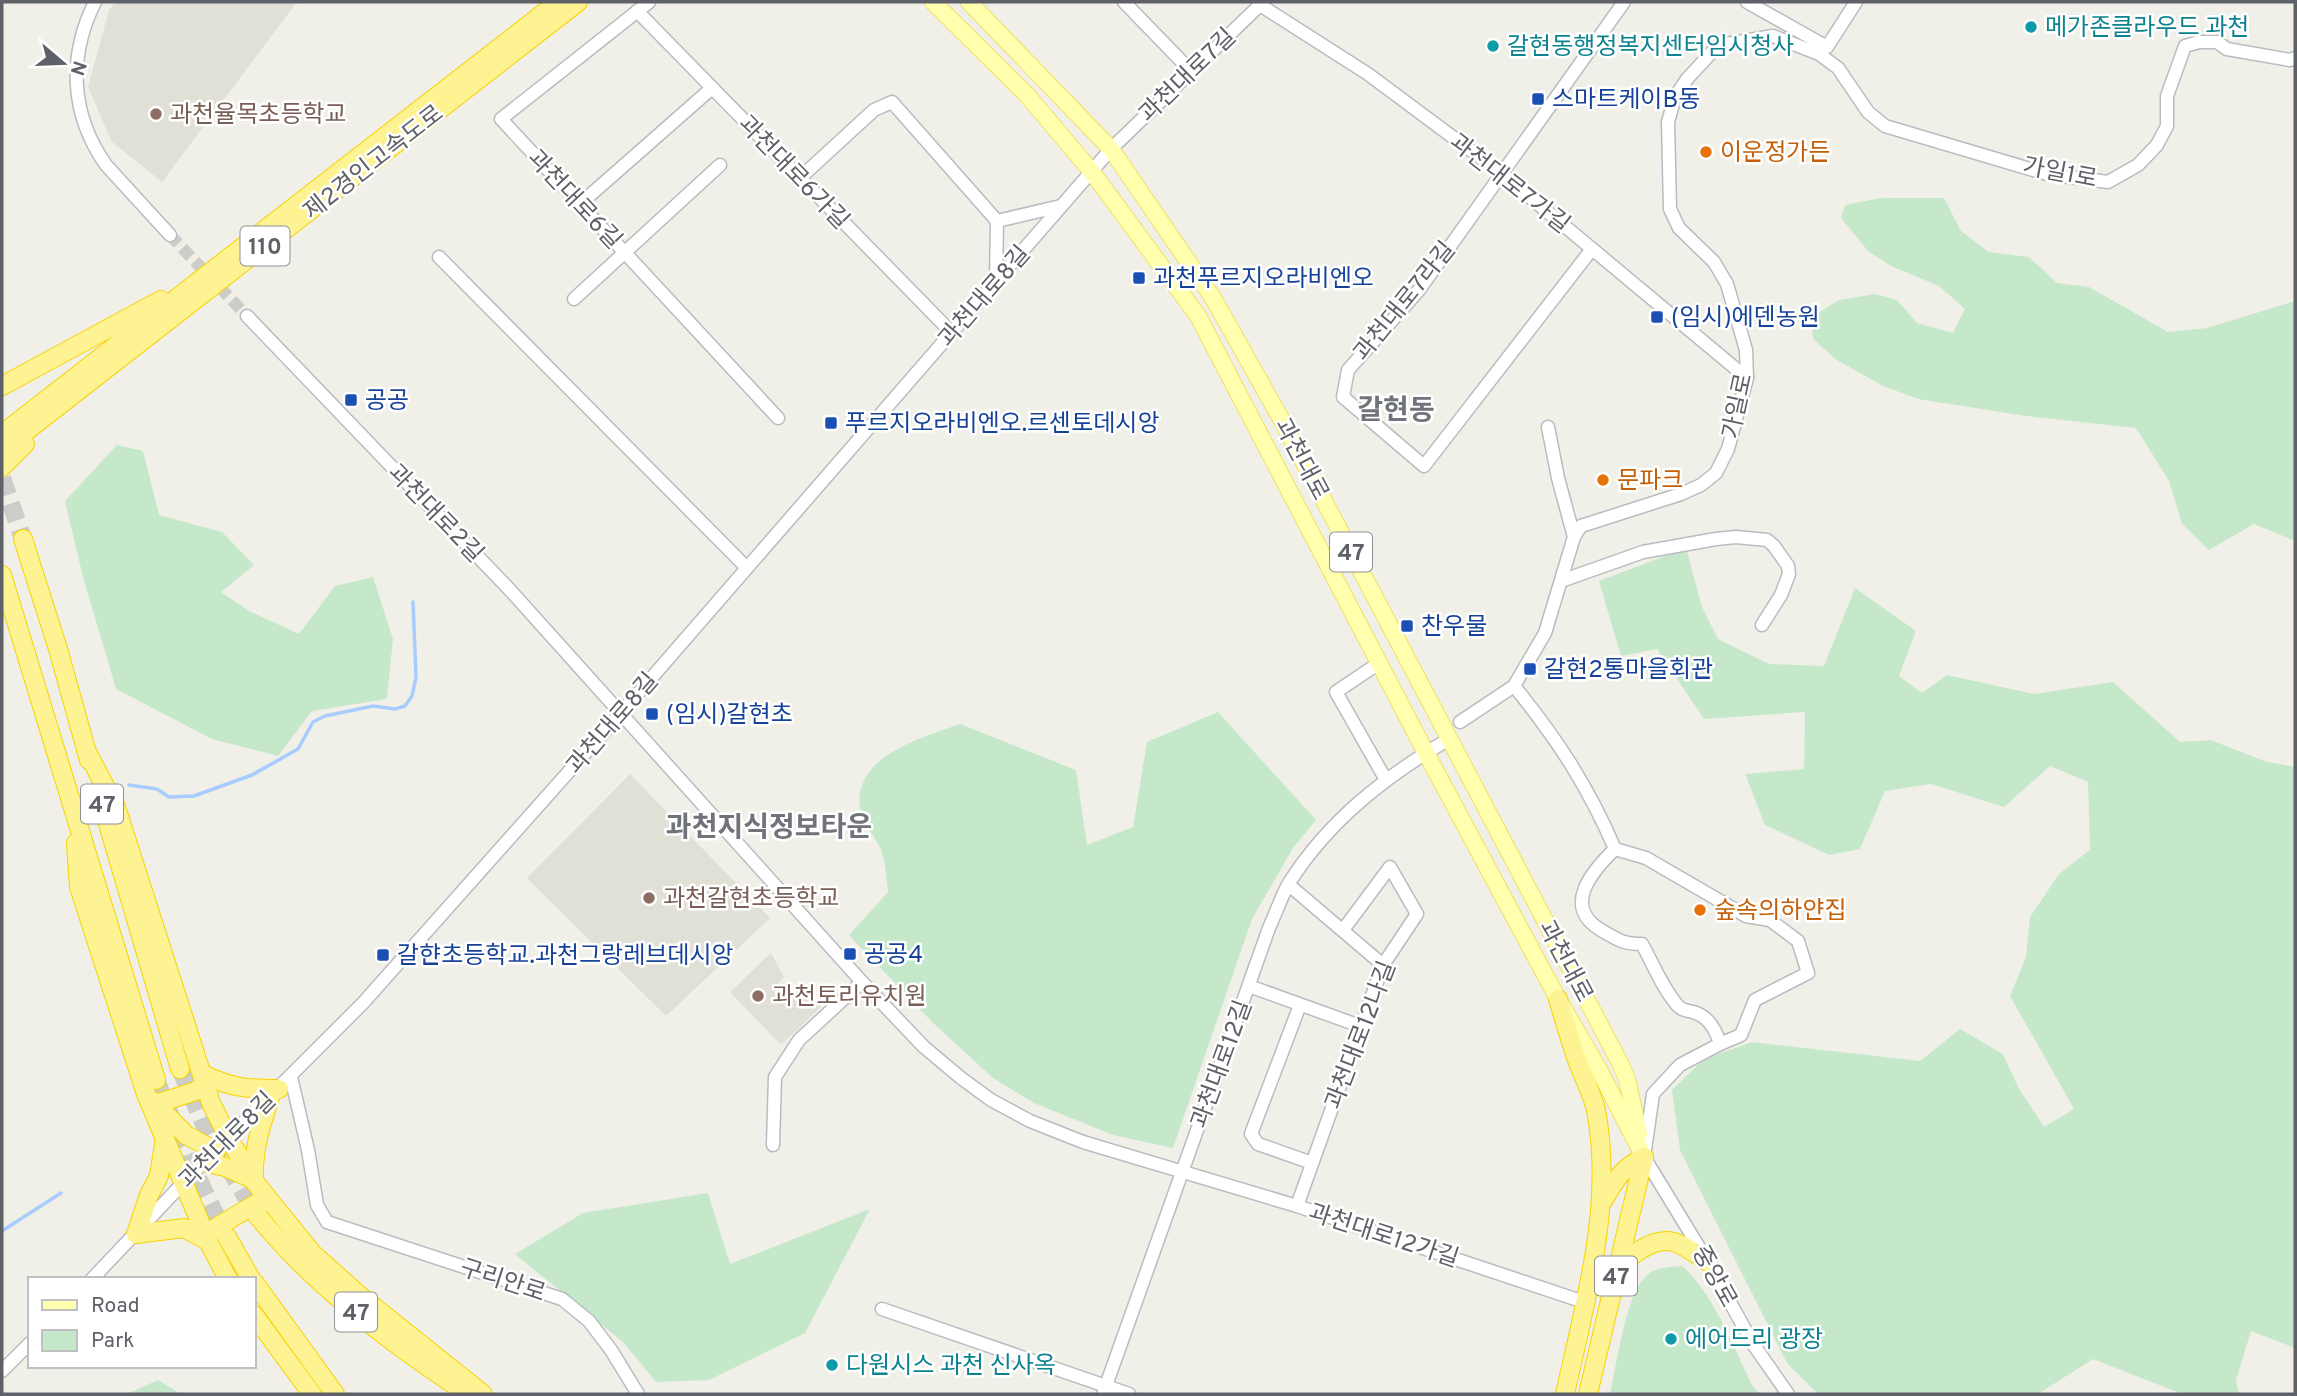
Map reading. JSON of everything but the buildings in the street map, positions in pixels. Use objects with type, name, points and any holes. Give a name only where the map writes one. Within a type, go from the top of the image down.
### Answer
[{"type":"highway","name":"제2경인고속도로","points":[[2,450],[119,360],[558,2]]},
{"type":"highway","name":"제2경인고속도로","points":[[2,434],[204,277],[578,2]]},
{"type":"highway","points":[[2,386],[204,277]]},
{"type":"highway","points":[[2,467],[36,433],[90,390],[119,360]]},
{"type":"highway","name":"47","points":[[23,539],[58,649],[180,1069]]},
{"type":"highway","name":"47","points":[[2,575],[74,812],[152,1093]]},
{"type":"highway","points":[[86,750],[116,807],[217,1117],[216,1151],[225,1167],[253,1180]]},
{"type":"highway","points":[[1558,999],[1577,1061],[1595,1106],[1601,1145],[1601,1204],[1565,1394]]},
{"type":"highway","points":[[204,1079],[244,1089],[280,1088],[253,1156],[253,1180]]},
{"type":"highway","points":[[152,1093],[196,1091],[204,1079]]},
{"type":"highway","points":[[152,1093],[165,1138],[208,1239],[228,1277]]},
{"type":"highway","points":[[152,1093],[186,1135],[216,1151],[253,1180],[313,1254],[358,1294],[483,1394]]},
{"type":"highway","points":[[165,1138],[159,1175],[136,1234],[184,1228],[208,1239]]},
{"type":"highway","points":[[1601,1204],[1628,1165],[1644,1157]]},
{"type":"highway","name":"47","points":[[1588,1394],[1644,1157]]},
{"type":"highway","points":[[208,1239],[215,1228],[259,1202],[270,1201]]},
{"type":"highway","name":"47","points":[[256,1214],[284,1247],[332,1292],[390,1339],[468,1394]]},
{"type":"highway","points":[[227,1237],[251,1277]]},
{"type":"highway","points":[[1615,1279],[1625,1261],[1643,1248],[1668,1241],[1690,1250],[1708,1262]]},
{"type":"highway","points":[[256,1285],[335,1394]]},
{"type":"highway","points":[[256,1318],[312,1394]]},
{"type":"main road","name":"과천대로","points":[[933,2],[1027,95],[1092,172],[1198,316],[1426,753],[1644,1157]]},
{"type":"main road","name":"과천대로","points":[[969,2],[1111,149],[1213,298],[1280,417],[1620,1063],[1627,1079],[1644,1157]]},
{"type":"main road","points":[[1597,1066],[1606,1072],[1612,1071],[1620,1063]]},
{"type":"street","points":[[95,2],[80,36],[77,54],[76,89],[83,122],[106,165],[170,235]]},
{"type":"street","name":"과천대로6길","points":[[649,2],[501,119],[778,418]]},
{"type":"street","points":[[1124,2],[1191,71]]},
{"type":"street","points":[[1502,173],[1624,2]]},
{"type":"street","points":[[1747,2],[1827,47],[1856,2]]},
{"type":"street","name":"과천대로7길","points":[[1111,149],[1261,3]]},
{"type":"street","name":"과천대로7가길","points":[[1261,3],[1368,74],[1502,173],[1747,378]]},
{"type":"street","name":"과천대로6가길","points":[[637,11],[952,332]]},
{"type":"street","name":"가일1로","points":[[1773,36],[1819,54],[1838,68],[1868,112],[1885,126],[2048,174],[2108,181],[2138,165],[2157,145],[2167,126],[2167,96],[2185,46],[2199,42],[2217,42],[2227,49],[2290,60],[2295,58]]},
{"type":"street","name":"가일로","points":[[1574,537],[1581,526],[1588,523],[1648,506],[1701,485],[1716,473],[1728,449],[1747,378],[1746,350],[1727,284],[1714,262],[1679,228],[1670,209],[1668,122],[1675,97],[1687,79],[1712,52],[1726,44],[1773,36]]},
{"type":"street","points":[[580,204],[712,88]]},
{"type":"street","points":[[800,178],[874,110],[891,102],[997,221],[996,281]]},
{"type":"street","name":"과천대로8길","points":[[94,1277],[185,1181],[363,1003],[621,713],[1111,149]]},
{"type":"street","points":[[574,299],[720,165]]},
{"type":"street","name":"과천대로7라길","points":[[1502,173],[1419,290],[1348,370],[1343,397],[1424,466],[1592,248]]},
{"type":"street","points":[[997,221],[1062,206]]},
{"type":"street","points":[[439,257],[747,568]]},
{"type":"street","name":"과천대로2길","points":[[247,316],[510,590],[862,982]]},
{"type":"street","points":[[1460,722],[1514,686],[1545,633],[1561,581],[1574,537],[1548,427]]},
{"type":"street","points":[[1561,581],[1643,552],[1726,538],[1767,540],[1788,566],[1789,574],[1781,595],[1762,625]]},
{"type":"street","points":[[1379,663],[1336,692],[1386,780]]},
{"type":"street","points":[[1514,686],[1567,756],[1596,805],[1615,849]]},
{"type":"street","name":"과천대로12길","points":[[1104,1390],[1269,928],[1289,885],[1321,841],[1363,797],[1398,770],[1449,739]]},
{"type":"street","points":[[1615,849],[1595,868],[1586,884],[1582,907],[1589,923],[1624,944],[1642,944],[1672,999],[1681,1010],[1697,1013],[1711,1023],[1720,1044]]},
{"type":"street","points":[[1615,849],[1646,858],[1746,916],[1770,920],[1798,941],[1808,973],[1755,1000],[1741,1035],[1680,1065],[1653,1094],[1644,1157]]},
{"type":"street","name":"과천대로12나길","points":[[1297,1206],[1383,965],[1417,914],[1390,867],[1343,929]]},
{"type":"street","points":[[1289,885],[1383,965]]},
{"type":"street","points":[[773,1145],[775,1077],[799,1040],[862,982]]},
{"type":"street","name":"과천대로12가길","points":[[862,982],[924,1047],[991,1100],[1030,1121],[1083,1142],[1297,1206],[1584,1302]]},
{"type":"street","points":[[1249,986],[1360,1026]]},
{"type":"street","points":[[1300,1005],[1251,1134],[1258,1144],[1312,1163]]},
{"type":"street","name":"구리안로","points":[[280,1088],[308,1150],[317,1205],[327,1222],[562,1299],[589,1321],[611,1350],[638,1394]]},
{"type":"street","name":"중앙로","points":[[1644,1157],[1708,1262],[1753,1344],[1788,1394]]},
{"type":"street","points":[[881,1309],[1104,1390],[1129,1394]]},
{"type":"street","points":[[2,1371],[28,1345]]},
{"type":"shaded area","name":"과천율목초등학교","points":[[115,2],[297,2],[162,182],[112,142],[88,87],[109,10]]},
{"type":"shaded area","name":"과천갈현초등학교","points":[[630,774],[770,918],[666,1016],[527,878]]},
{"type":"shaded area","name":"과천토리유치원","points":[[771,953],[784,977],[774,988],[784,999],[801,984],[822,1006],[781,1045],[730,992]]},
{"type":"green space","points":[[1881,198],[1944,198],[1961,231],[1989,252],[2029,257],[2057,283],[2089,287],[2168,332],[2207,328],[2295,301],[2295,541],[2254,524],[2209,550],[2182,524],[2169,481],[2136,428],[2026,416],[1918,399],[1883,386],[1837,360],[1813,339],[1812,317],[1839,300],[1875,294],[1897,300],[1917,323],[1953,333],[1965,309],[1939,286],[1891,266],[1868,251],[1841,218],[1845,205]]},
{"type":"green space","points":[[117,445],[143,451],[159,515],[222,532],[254,565],[221,592],[249,611],[299,634],[335,586],[373,577],[393,639],[387,699],[312,711],[278,756],[212,739],[116,689],[83,577],[65,501]]},
{"type":"green space","points":[[1686,548],[1702,607],[1718,639],[1769,664],[1824,666],[1855,588],[1916,631],[1899,676],[1922,693],[1947,675],[2034,694],[2113,682],[2180,742],[2211,740],[2264,761],[2295,767],[2295,1348],[2251,1331],[2236,1380],[2239,1394],[2182,1394],[2093,1359],[2038,1394],[1818,1394],[1787,1363],[1680,1150],[1672,1090],[1704,1059],[1752,1042],[1920,1061],[1960,1029],[2003,1054],[2018,1087],[2044,1127],[2074,1109],[2010,996],[2026,957],[2030,917],[2059,874],[2090,850],[2088,782],[2050,766],[2004,807],[1931,784],[1885,791],[1860,849],[1829,855],[1765,825],[1745,774],[1804,769],[1805,712],[1704,719],[1657,649],[1621,656],[1599,581]]},
{"type":"green space","points":[[1218,712],[1316,820],[1293,848],[1252,919],[1173,1148],[1113,1135],[1034,1103],[993,1078],[933,1023],[849,935],[888,892],[883,855],[862,817],[860,797],[864,780],[889,754],[906,744],[960,724],[1076,770],[1087,845],[1133,827],[1147,742]]},
{"type":"green space","points":[[708,1193],[730,1264],[870,1209],[805,1333],[709,1380],[656,1382],[624,1343],[515,1254],[583,1213]]},
{"type":"green space","points":[[1682,1266],[1714,1306],[1753,1387],[1760,1394],[1610,1394],[1627,1315],[1639,1286],[1646,1276],[1654,1271]]},
{"type":"green space","points":[[158,1380],[181,1394],[127,1394]]},
{"type":"waterway","points":[[129,785],[157,789],[169,797],[194,796],[252,775],[298,749],[313,722],[325,716],[373,706],[395,709],[405,706],[412,696],[416,677],[413,602]]},
{"type":"waterway","points":[[2,1231],[61,1193]]},
{"type":"tunnel","points":[[170,235],[247,316]]},
{"type":"tunnel","points":[[2,478],[23,539]]},
{"type":"tunnel","points":[[180,1069],[207,1131],[256,1214]]},
{"type":"tunnel","points":[[156,1080],[187,1156],[226,1236]]},
{"type":"place","name":"메가존클라우드 과천","points":[[2031,27]]},
{"type":"place","name":"갈현동행정복지센터임시청사","points":[[1493,46]]},
{"type":"place","name":"스마트케이B동","points":[[1538,99]]},
{"type":"place","name":"과천율목초등학교","points":[[156,114]]},
{"type":"place","name":"이운정가든","points":[[1706,152]]},
{"type":"place","name":"과천푸르지오라비엔오","points":[[1139,278]]},
{"type":"place","name":"(임시)에덴농원","points":[[1657,317]]},
{"type":"place","name":"공공","points":[[351,400]]},
{"type":"place","name":"푸르지오라비엔오.르센토데시앙","points":[[831,423]]},
{"type":"place","name":"문파크","points":[[1603,480]]},
{"type":"place","name":"찬우물","points":[[1407,626]]},
{"type":"place","name":"갈현2통마을회관","points":[[1530,669]]},
{"type":"place","name":"(임시)갈현초","points":[[652,714]]},
{"type":"place","name":"과천갈현초등학교","points":[[649,898]]},
{"type":"place","name":"숲속의하얀집","points":[[1700,910]]},
{"type":"place","name":"공공4","points":[[850,954]]},
{"type":"place","name":"갈햔초등학교.과천그랑레브데시앙","points":[[383,955]]},
{"type":"place","name":"과천토리유치원","points":[[758,996]]},
{"type":"place","name":"에어드리 광장","points":[[1671,1339]]},
{"type":"place","name":"다원시스 과천 신사옥","points":[[832,1365]]},
{"type":"district","name":"갈현동","points":[[1396,409]]},
{"type":"district","name":"과천지식정보타운","points":[[769,826]]}]
